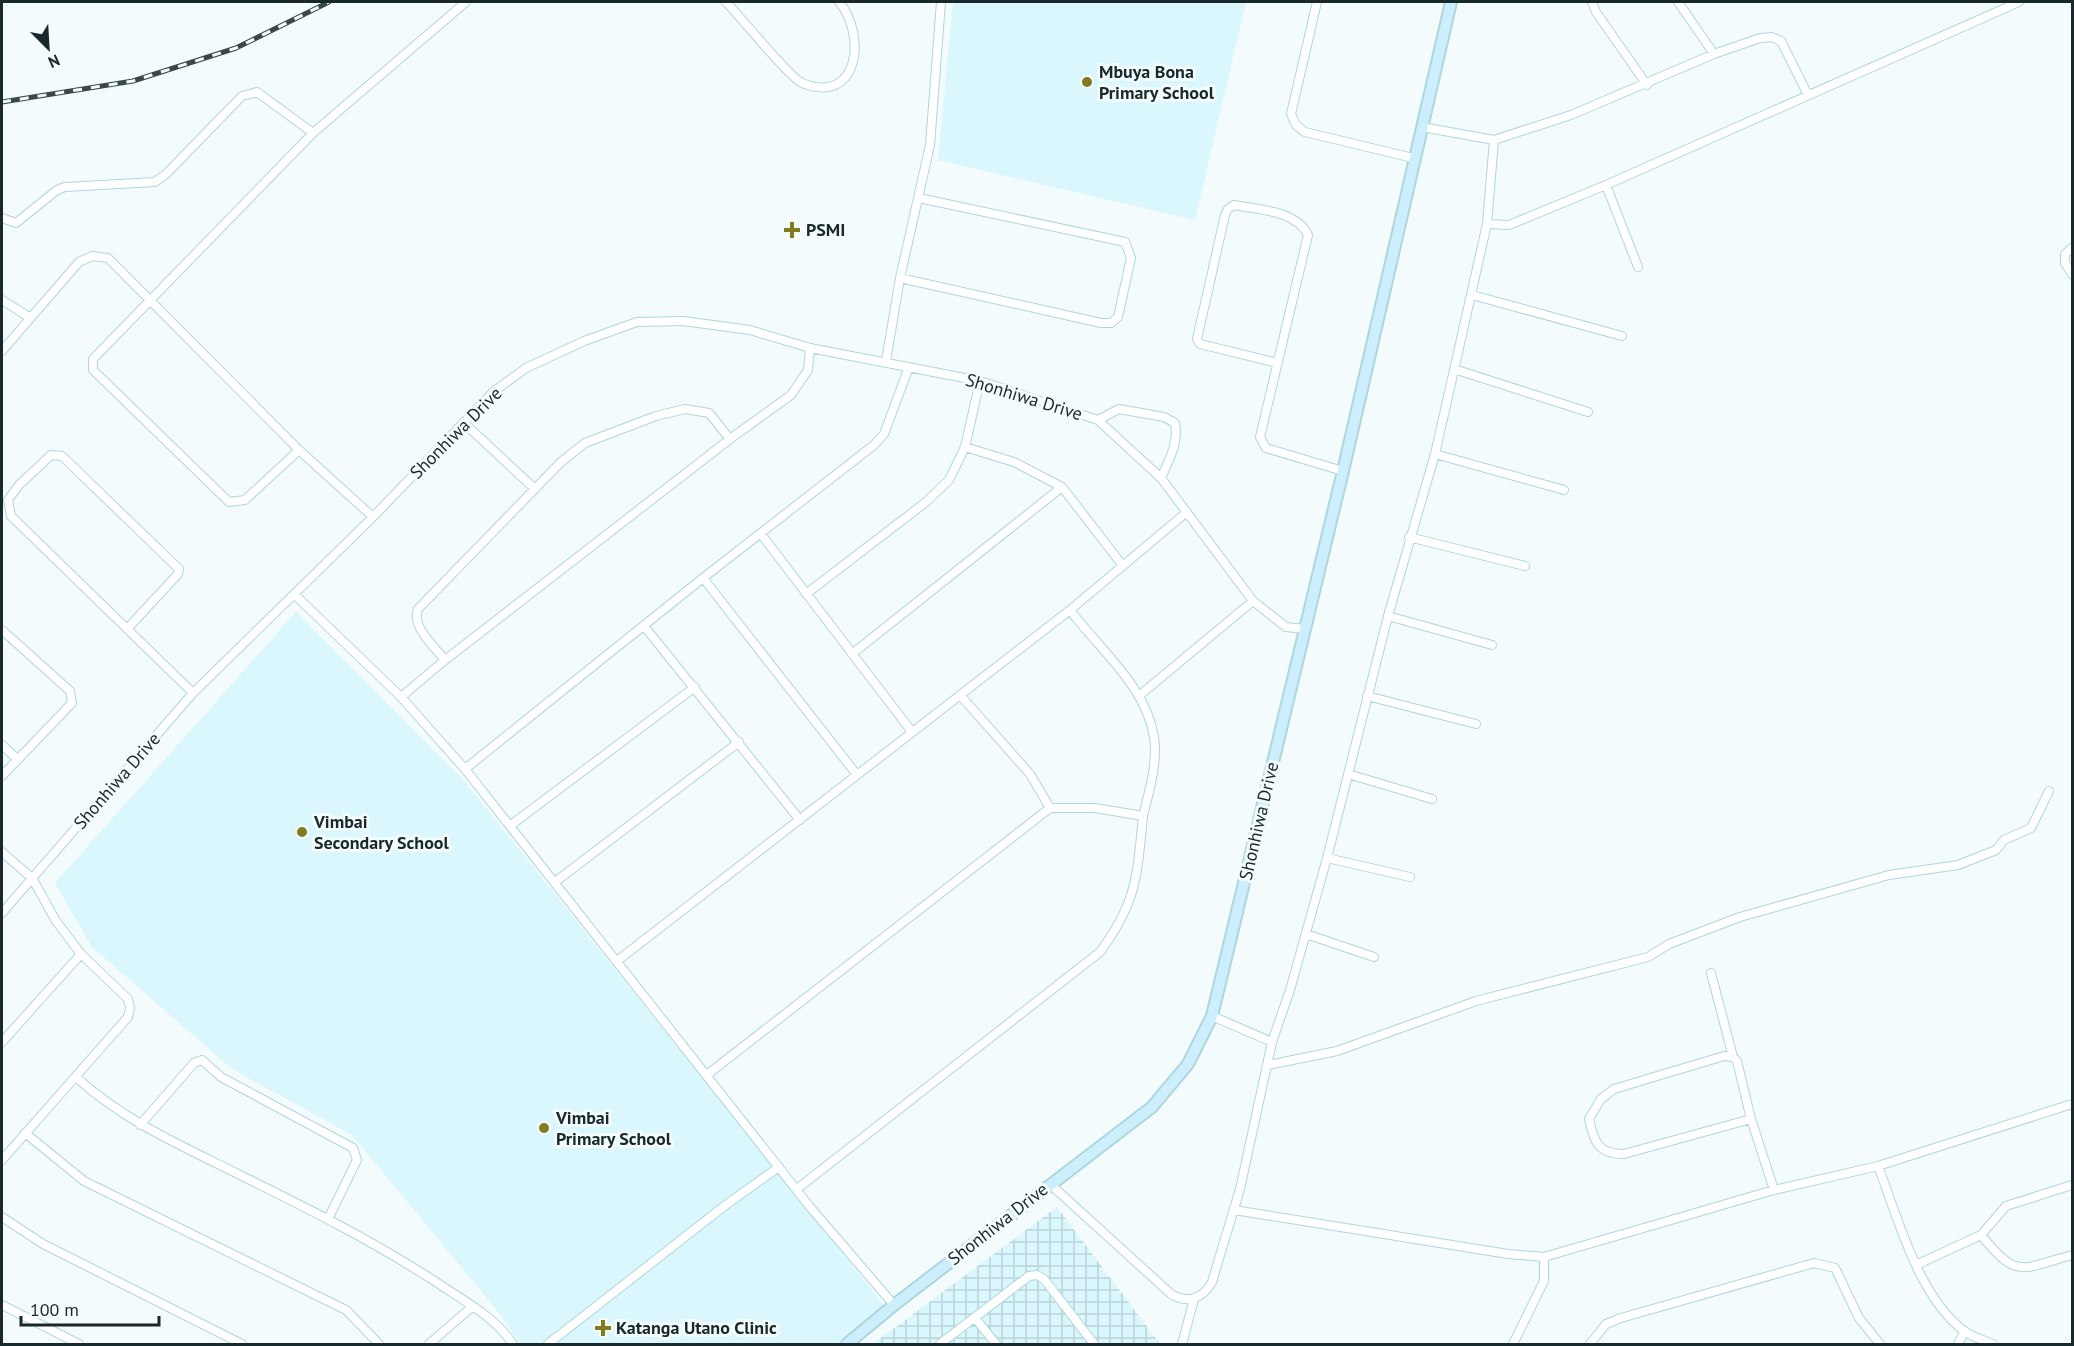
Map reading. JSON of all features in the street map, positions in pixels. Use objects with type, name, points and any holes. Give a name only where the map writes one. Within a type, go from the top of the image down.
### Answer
[{"type":"street","points":[[299,450],[245,500],[229,502],[93,370],[93,359],[312,133],[466,2]]},
{"type":"street","points":[[726,2],[799,82],[822,89],[844,80],[851,69],[854,33],[851,20],[839,2]]},
{"type":"street","points":[[886,361],[900,278],[930,145],[941,2]]},
{"type":"street","points":[[1317,2],[1292,114],[1296,125],[1305,132],[1413,158]]},
{"type":"street","points":[[1305,629],[1451,2]]},
{"type":"street","points":[[1592,2],[1596,12],[1647,85]]},
{"type":"street","points":[[1678,2],[1714,54]]},
{"type":"street","points":[[1487,224],[1509,225],[1605,185],[2019,2]]},
{"type":"street","points":[[1422,127],[1494,140],[1571,115],[1647,85],[1714,54],[1772,37],[1781,41],[1808,95]]},
{"type":"street","points":[[2,218],[16,223],[57,189],[65,187],[155,182],[166,174],[242,96],[250,92],[257,92],[312,133]]},
{"type":"street","points":[[1050,1184],[1171,1294],[1178,1298],[1194,1299],[1202,1295],[1212,1282],[1234,1210],[1272,1042],[1306,934],[1409,537],[1435,454],[1487,224],[1494,140]]},
{"type":"street","points":[[1605,185],[1638,267]]},
{"type":"street","points":[[900,278],[1101,323],[1111,323],[1118,317],[1131,258],[1125,242],[919,198]]},
{"type":"street","points":[[1278,363],[1200,344],[1197,339],[1225,215],[1234,205],[1294,218],[1304,226],[1308,236],[1278,363],[1260,436],[1262,445],[1343,471]]},
{"type":"street","points":[[2073,248],[2065,254],[2065,263],[2073,274]]},
{"type":"street","points":[[2,351],[29,316],[79,262],[92,256],[108,258],[148,301],[299,450],[374,517]]},
{"type":"street","points":[[1472,295],[1622,336]]},
{"type":"street","points":[[2,300],[29,316]]},
{"type":"street","name":"Shonhiwa Drive","points":[[2,913],[193,693],[374,517],[493,392],[526,368],[584,340],[637,322],[683,321],[750,330],[810,348],[980,381],[1098,420],[1161,478],[1253,601],[1286,627],[1305,629],[1212,1016],[1188,1064],[1152,1107],[894,1305],[851,1343]]},
{"type":"street","points":[[401,697],[445,660],[730,439],[791,395],[808,370],[810,348]]},
{"type":"street","points":[[465,769],[884,434],[909,367]]},
{"type":"street","points":[[1454,369],[1588,412]]},
{"type":"street","points":[[806,594],[926,502],[949,480],[965,447],[980,381]]},
{"type":"street","points":[[445,660],[417,624],[415,616],[418,609],[561,462],[585,443],[685,409],[709,413],[730,439]]},
{"type":"street","points":[[1098,420],[1119,409],[1164,417],[1175,423],[1177,432],[1173,452],[1161,478]]},
{"type":"street","points":[[465,424],[535,489]]},
{"type":"street","points":[[965,447],[1014,462],[1062,487],[1123,566]]},
{"type":"street","points":[[1435,454],[1564,489]]},
{"type":"street","points":[[127,629],[178,574],[179,569],[62,456],[51,455],[19,485],[8,500],[7,509],[11,516],[127,629],[193,693]]},
{"type":"street","points":[[852,654],[1062,487]]},
{"type":"street","points":[[617,961],[1070,610],[1187,512]]},
{"type":"street","points":[[760,534],[912,732]]},
{"type":"street","points":[[1409,537],[1525,566]]},
{"type":"street","points":[[703,578],[857,775]]},
{"type":"street","points":[[294,594],[401,697],[465,769],[708,1074],[796,1189],[894,1305]]},
{"type":"street","points":[[1140,695],[1253,601]]},
{"type":"street","points":[[796,1189],[1100,952],[1120,924],[1134,891],[1143,816],[1149,791],[1154,737],[1140,695],[1070,610]]},
{"type":"street","points":[[1388,616],[1492,645]]},
{"type":"street","points":[[644,626],[800,820]]},
{"type":"street","points":[[2,630],[70,691],[73,697],[72,703],[2,776]]},
{"type":"street","points":[[511,825],[695,687]]},
{"type":"street","points":[[960,695],[1030,774],[1050,808]]},
{"type":"street","points":[[1367,696],[1476,724]]},
{"type":"street","points":[[555,882],[739,742]]},
{"type":"street","points":[[2,745],[17,759]]},
{"type":"street","points":[[1348,774],[1432,799]]},
{"type":"street","points":[[1268,1065],[1337,1051],[1476,1001],[1648,957],[1669,944],[1740,917],[1888,875],[1958,865],[1996,850],[2004,840],[2031,828],[2049,791]]},
{"type":"street","points":[[708,1074],[1050,808],[1095,808],[1143,816]]},
{"type":"street","points":[[2,852],[32,878],[56,921],[81,954],[128,999],[130,1008],[128,1017],[2,1159]]},
{"type":"street","points":[[1327,858],[1410,877]]},
{"type":"street","points":[[1306,934],[1374,957]]},
{"type":"street","points":[[2,1042],[81,954]]},
{"type":"street","points":[[1711,973],[1733,1057],[1737,1061],[1751,1119],[1774,1190]]},
{"type":"street","points":[[1212,1016],[1272,1042]]},
{"type":"street","points":[[1733,1057],[1724,1056],[1614,1089],[1600,1099],[1589,1119],[1593,1138],[1610,1154],[1624,1154],[1751,1119]]},
{"type":"street","points":[[140,1125],[194,1062],[202,1060],[221,1077],[353,1148],[357,1160],[328,1218]]},
{"type":"street","points":[[76,1077],[103,1102],[140,1125],[328,1218],[403,1260],[490,1317],[513,1344]]},
{"type":"street","points":[[1234,1210],[1508,1254],[1544,1257],[1774,1190],[1878,1166],[2073,1104]]},
{"type":"street","points":[[25,1134],[84,1181],[346,1310],[379,1344]]},
{"type":"street","points":[[1878,1166],[1916,1266],[1940,1305],[1965,1331],[1994,1344]]},
{"type":"street","points":[[548,1344],[727,1203],[779,1167]]},
{"type":"street","points":[[1916,1266],[1981,1235],[2006,1206],[2073,1185]]},
{"type":"street","points":[[2,1217],[43,1244],[242,1344]]},
{"type":"street","points":[[1981,1235],[2008,1264],[2023,1269],[2073,1255]]},
{"type":"street","points":[[1513,1344],[1544,1281],[1544,1257]]},
{"type":"street","points":[[1590,1344],[1606,1324],[1621,1318],[1814,1263],[1835,1268],[1859,1318],[1880,1344]]},
{"type":"street","points":[[940,1344],[1029,1276],[1037,1275],[1044,1279],[1094,1344]]},
{"type":"street","points":[[1182,1344],[1194,1299]]},
{"type":"street","points":[[2,1305],[79,1344]]},
{"type":"street","points":[[429,1344],[472,1306]]},
{"type":"street","points":[[975,1317],[996,1344]]},
{"type":"street","points":[[1958,1344],[1965,1331]]},
{"type":"shaded area","name":"Mbuya Bona Primary School","points":[[953,2],[1246,2],[1195,220],[938,160]]},
{"type":"shaded area","points":[[296,612],[465,782],[885,1306],[836,1344],[521,1344],[496,1309],[352,1135],[232,1069],[92,947],[55,883]]},
{"type":"shaded area","points":[[1057,1207],[1160,1344],[873,1344]]},
{"type":"railway","points":[[2,102],[133,81],[236,48],[329,2]]},
{"type":"place","name":"Mbuya Bona Primary School","points":[[1087,82]]},
{"type":"place","name":"PSMI","points":[[792,230]]},
{"type":"place","name":"Vimbai Secondary School","points":[[302,832]]},
{"type":"place","name":"Vimbai Primary School","points":[[544,1128]]},
{"type":"place","name":"Katanga Utano Clinic","points":[[603,1328]]}]
